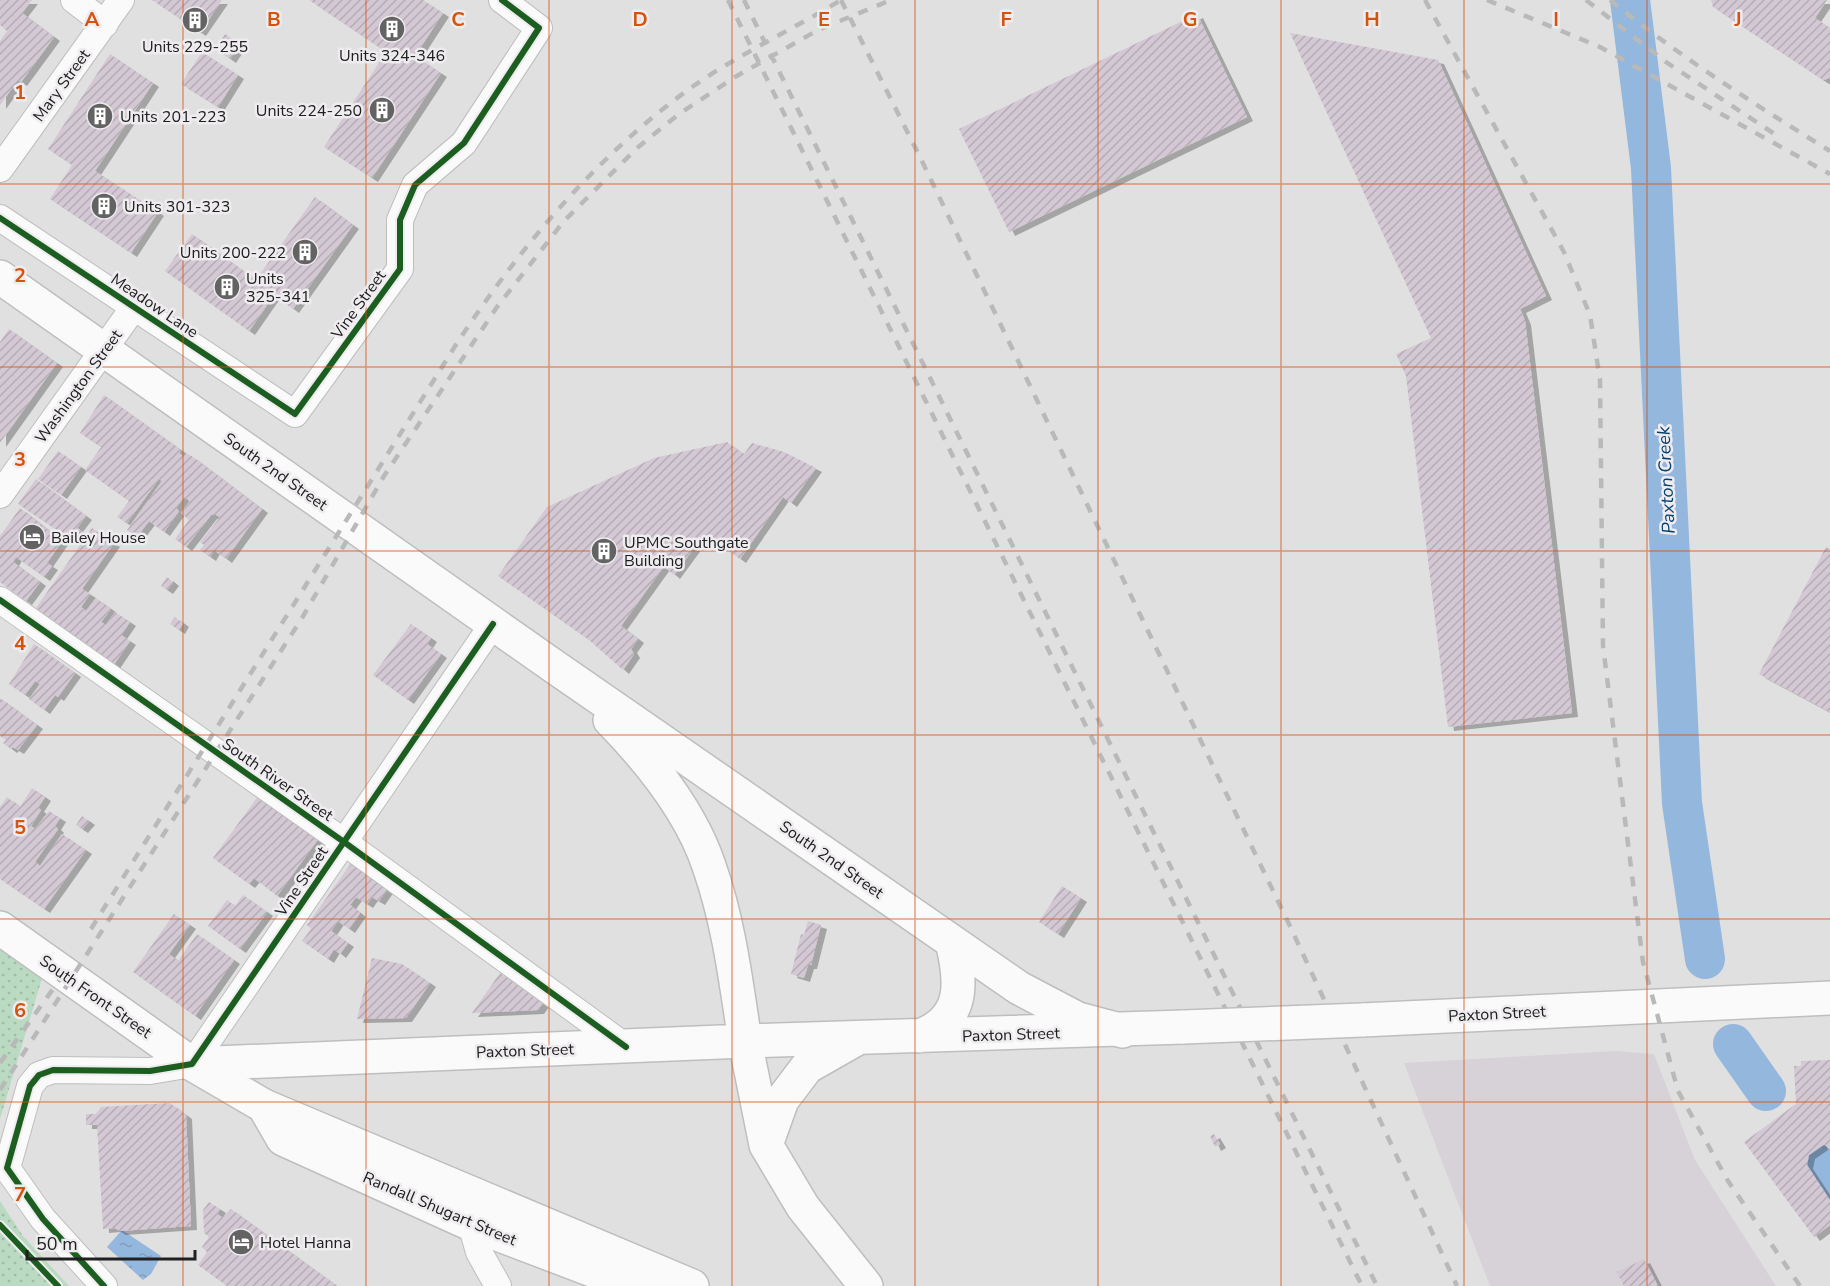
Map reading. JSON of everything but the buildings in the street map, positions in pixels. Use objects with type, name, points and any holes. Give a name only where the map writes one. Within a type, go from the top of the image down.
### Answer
[{"type":"main road","name":"South 2nd Street","points":[[0,277],[493,624],[952,942],[1052,1007],[1078,1019],[1123,1031]]},
{"type":"main road","name":"South 2nd Street","points":[[552,665],[619,730],[687,818],[709,864],[720,900],[731,948],[745,1041],[766,1145],[803,1207],[866,1286]]},
{"type":"main road","name":"South Front Street","points":[[0,928],[192,1064],[264,1106],[692,1286]]},
{"type":"main road","points":[[920,1036],[942,1024],[954,1006],[958,979],[952,942]]},
{"type":"main road","name":"Paxton Street","points":[[192,1064],[745,1041],[1123,1031],[1830,998]]},
{"type":"main road","points":[[766,1145],[782,1100],[807,1067],[858,1038]]},
{"type":"main road","name":"Randall Shugart Street","points":[[264,1106],[283,1139],[471,1224],[634,1286]]},
{"type":"street","points":[[74,0],[105,24]]},
{"type":"street","name":"Mary Street","points":[[0,169],[120,0]]},
{"type":"street","name":"Vine Street","points":[[295,414],[400,269],[400,220],[415,185],[464,143],[539,28],[502,0]]},
{"type":"street","name":"Meadow Lane","points":[[0,218],[295,414]]},
{"type":"street","name":"Washington Street","points":[[0,495],[134,307]]},
{"type":"street","name":"South River Street","points":[[0,600],[344,842],[626,1047]]},
{"type":"street","name":"Vine Street","points":[[192,1064],[493,624]]},
{"type":"street","points":[[105,1286],[43,1219],[8,1168],[30,1086],[39,1075],[53,1070],[150,1071],[192,1064]]},
{"type":"street","points":[[471,1224],[479,1252],[498,1286]]},
{"type":"shaded area","points":[[1616,1051],[1654,1054],[1695,1160],[1776,1286],[1490,1286],[1404,1063]]},
{"type":"green space","points":[[0,944],[43,975],[0,1119]]},
{"type":"green space","points":[[0,1201],[23,1236],[69,1286],[0,1286]]},
{"type":"water","points":[[122,1230],[161,1256],[151,1274],[143,1280],[107,1247]]},
{"type":"waterway","name":"Paxton Creek","points":[[1630,0],[1651,168],[1682,803],[1705,959]]},
{"type":"waterway","name":"Paxton Creek","points":[[1733,1044],[1766,1091]]},
{"type":"waterway","name":"Paxton Creek","points":[[1817,1164],[1830,1182]]},
{"type":"railway","points":[[728,0],[1362,1286]]},
{"type":"railway","points":[[744,0],[1377,1286]]},
{"type":"railway","points":[[841,0],[919,155],[1289,924],[1457,1286]]},
{"type":"railway","points":[[91,929],[457,343],[534,237],[593,172],[657,114],[710,75],[841,0]]},
{"type":"railway","points":[[0,1090],[302,618],[384,476],[497,307],[564,221],[637,148],[679,114],[735,77],[818,30],[891,0]]},
{"type":"railway","points":[[1425,0],[1564,252],[1590,315],[1600,380],[1603,646],[1643,962],[1678,1091],[1728,1181],[1800,1286]]},
{"type":"railway","points":[[1487,0],[1600,47],[1830,174]]},
{"type":"railway","points":[[1586,0],[1666,62],[1779,137]]},
{"type":"railway","points":[[1610,0],[1717,79],[1830,151]]},
{"type":"railway","points":[[0,1063],[68,968]]},
{"type":"cycle path","points":[[0,218],[295,414],[400,269],[400,220],[415,185],[464,143],[539,28],[502,0]]},
{"type":"cycle path","points":[[0,600],[344,842],[626,1047]]},
{"type":"cycle path","points":[[104,1286],[43,1219],[7,1168],[30,1086],[39,1075],[53,1070],[150,1071],[192,1064],[493,624]]},
{"type":"cycle path","points":[[0,1225],[58,1286]]},
{"type":"place","name":"Units 229-255","points":[[195,20]]},
{"type":"place","name":"Units 324-346","points":[[392,29]]},
{"type":"place","name":"Units 224-250","points":[[382,110]]},
{"type":"place","name":"Units 201-223","points":[[100,116]]},
{"type":"place","name":"Units 301-323","points":[[104,206]]},
{"type":"place","name":"Units 200-222","points":[[305,252]]},
{"type":"place","name":"Units 325-341","points":[[227,287]]},
{"type":"place","name":"Bailey House","points":[[32,537]]},
{"type":"place","name":"UPMC Southgate Building","points":[[604,551]]},
{"type":"place","name":"Hotel Hanna","points":[[241,1242]]}]
